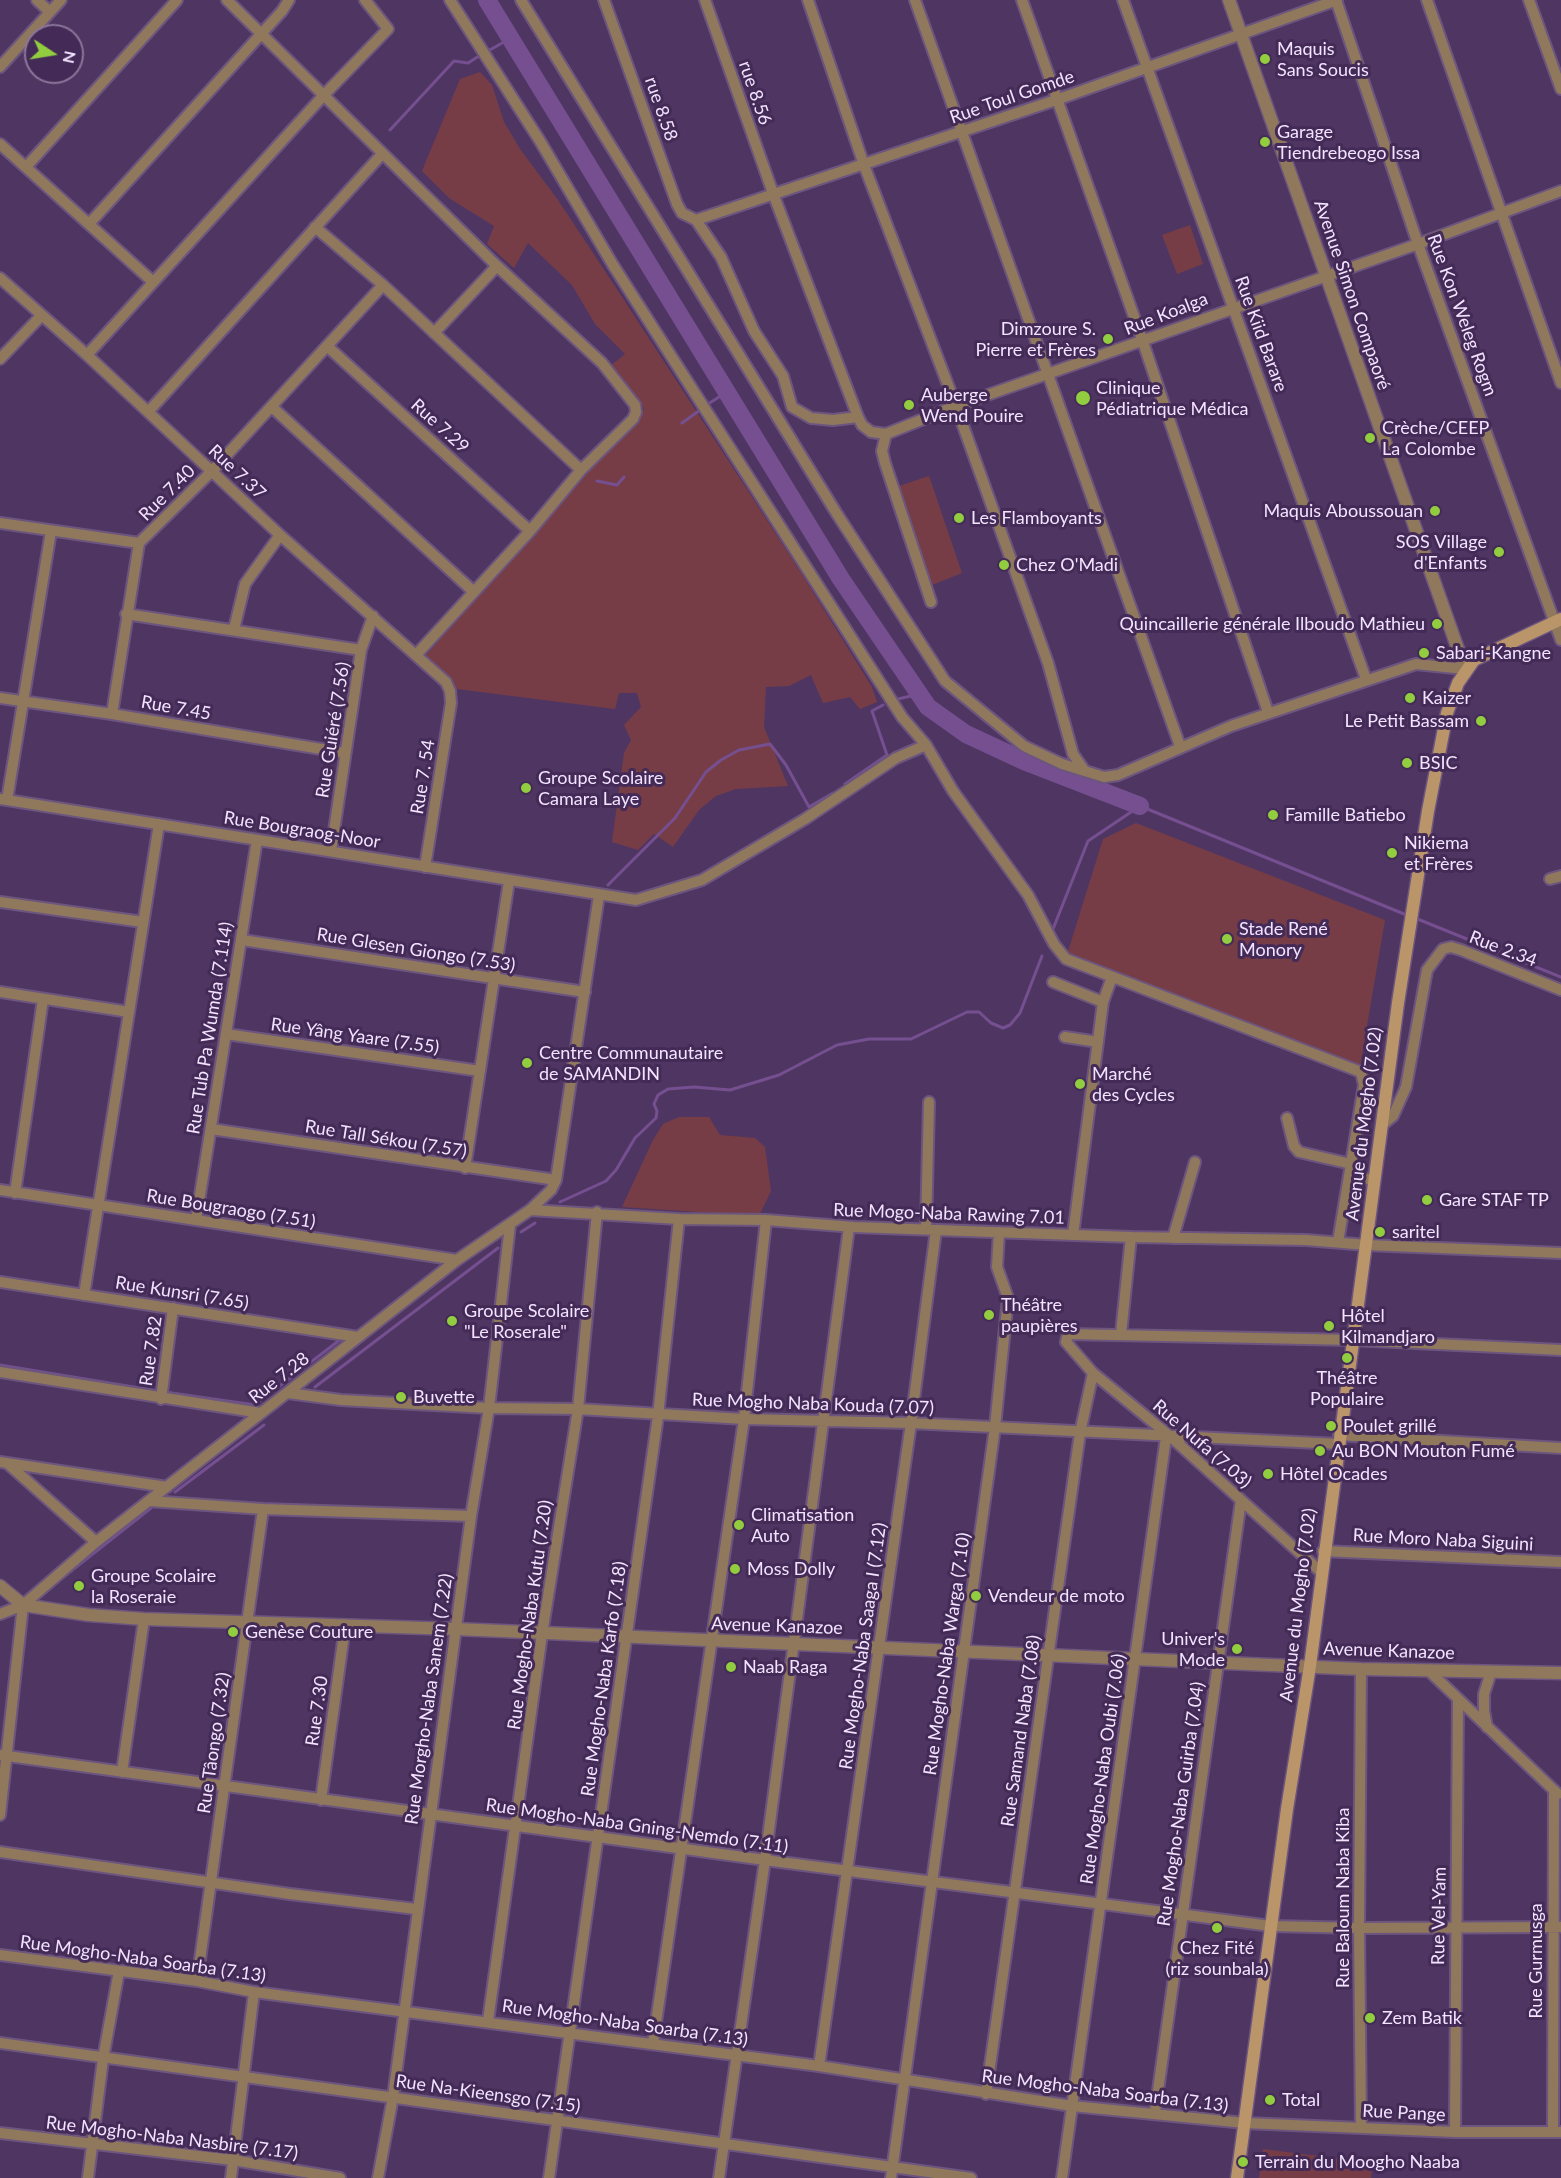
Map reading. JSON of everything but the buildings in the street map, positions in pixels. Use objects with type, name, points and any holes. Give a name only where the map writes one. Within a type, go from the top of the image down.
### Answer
[{"type":"main road","points":[[1466,669],[1483,654],[1558,621]]},
{"type":"main road","name":"Avenue du Mogho (7.02)","points":[[1237,2178],[1271,1926],[1310,1666],[1323,1551],[1414,897],[1447,713],[1450,700],[1466,669]]},
{"type":"street","points":[[37,0],[50,12]]},
{"type":"street","points":[[0,67],[61,0]]},
{"type":"street","points":[[26,167],[177,0]]},
{"type":"street","points":[[226,0],[497,266],[602,363],[635,405],[636,412],[633,419],[581,470],[530,531],[416,655]]},
{"type":"street","points":[[89,224],[282,11],[289,0]]},
{"type":"street","points":[[87,355],[152,281],[388,29],[366,0]]},
{"type":"street","points":[[450,0],[540,141],[613,265],[688,384],[902,717],[926,745],[953,791],[1028,895],[1054,944],[1066,959],[1361,1072],[1364,1085],[1338,1242]]},
{"type":"street","points":[[521,0],[837,514],[945,681],[1024,746],[1104,777],[1118,775],[1137,769],[1180,746],[1268,712],[1416,664],[1466,669]]},
{"type":"street","name":"rue 8.58","points":[[604,0],[677,204],[682,213],[696,220],[721,257],[754,331],[783,376],[792,407],[811,418],[833,420],[858,417]]},
{"type":"street","name":"rue 8.56","points":[[705,0],[774,196],[858,417]]},
{"type":"street","points":[[808,0],[864,165],[956,406],[1048,663],[1073,754],[1084,770]]},
{"type":"street","points":[[915,0],[1180,746]]},
{"type":"street","points":[[1022,0],[1143,342],[1268,712]]},
{"type":"street","name":"Rue Kiid Barare","points":[[1123,0],[1366,680]]},
{"type":"street","name":"Avenue Simon Compaoré","points":[[1229,0],[1466,669]]},
{"type":"street","name":"Rue Toul Gomde","points":[[696,220],[963,132],[1336,0]]},
{"type":"street","name":"Rue Kon Weleg Rogm","points":[[1336,0],[1419,244],[1558,621],[1561,640]]},
{"type":"street","points":[[1426,0],[1561,383]]},
{"type":"street","points":[[1529,0],[1561,89]]},
{"type":"street","points":[[0,144],[152,281]]},
{"type":"street","points":[[149,411],[382,154]]},
{"type":"street","name":"Rue Koalga","points":[[886,434],[956,406],[1143,342],[1233,307],[1419,244],[1501,211],[1561,191]]},
{"type":"street","points":[[315,227],[383,285],[581,470]]},
{"type":"street","points":[[434,333],[497,266]]},
{"type":"street","name":"Rue 7.37","points":[[0,278],[149,411],[280,535],[446,682],[450,691]]},
{"type":"street","name":"Rue 7.40","points":[[112,714],[139,543],[212,471],[383,285]]},
{"type":"street","points":[[0,359],[42,316]]},
{"type":"street","name":"Rue 7.29","points":[[327,346],[530,531]]},
{"type":"street","points":[[272,407],[474,592]]},
{"type":"street","points":[[858,417],[862,425],[872,432],[886,434],[882,451],[885,463],[931,602]]},
{"type":"street","points":[[0,523],[139,543]]},
{"type":"street","points":[[4,799],[24,702],[51,531]]},
{"type":"street","points":[[234,629],[244,584],[280,535]]},
{"type":"street","points":[[126,614],[362,650]]},
{"type":"street","name":"Rue Guiéré (7.56)","points":[[331,851],[362,650],[373,616]]},
{"type":"street","name":"Rue 7. 54","points":[[425,867],[451,703],[450,691]]},
{"type":"street","name":"Rue 7.45","points":[[0,698],[112,714],[345,753]]},
{"type":"street","name":"Rue Bougraog-Noor","points":[[4,799],[636,900],[702,880],[806,819],[896,758],[926,745]]},
{"type":"street","points":[[84,1295],[159,824]]},
{"type":"street","name":"Rue Tub Pa Wumda (7.114)","points":[[196,1220],[257,840]]},
{"type":"street","points":[[465,1168],[509,881]]},
{"type":"street","points":[[556,1180],[599,895]]},
{"type":"street","points":[[0,902],[144,922]]},
{"type":"street","name":"Rue Glesen Giongo (7.53)","points":[[242,940],[585,992]]},
{"type":"street","name":"Rue 2.34","points":[[1382,1125],[1393,1116],[1406,1087],[1427,970],[1443,949],[1451,947],[1461,950],[1561,990]]},
{"type":"street","points":[[1073,1235],[1103,1002],[1112,977]]},
{"type":"street","points":[[1053,982],[1103,1002]]},
{"type":"street","points":[[0,992],[129,1012]]},
{"type":"street","points":[[15,1192],[43,999]]},
{"type":"street","name":"Rue Yâng Yaare (7.55)","points":[[226,1034],[480,1071]]},
{"type":"street","points":[[1065,1037],[1098,1042]]},
{"type":"street","name":"Rue Mogho-Naba Saaga I (7.12)","points":[[819,2066],[911,1423],[931,1229],[929,1102]]},
{"type":"street","points":[[1287,1118],[1294,1146],[1299,1152],[1351,1164]]},
{"type":"street","name":"Rue Tall Sékou (7.57)","points":[[211,1129],[556,1180]]},
{"type":"street","points":[[1173,1238],[1195,1162]]},
{"type":"street","points":[[1349,1176],[1374,1180]]},
{"type":"street","name":"Rue 7.28","points":[[0,1614],[23,1605],[96,1542],[358,1337],[457,1260],[530,1210],[551,1190],[556,1180]]},
{"type":"street","name":"Rue Bougraogo (7.51)","points":[[0,1190],[457,1260]]},
{"type":"street","name":"Rue Mogo-Naba Rawing 7.01","points":[[530,1210],[597,1212],[679,1219],[766,1220],[849,1227],[1338,1242],[1561,1253]]},
{"type":"street","name":"Rue Mogho-Naba Kutu (7.20)","points":[[488,2021],[542,1634],[578,1410],[597,1212]]},
{"type":"street","name":"Rue Mogho-Naba Karfo (7.18)","points":[[549,2178],[572,2034],[658,1416],[679,1219]]},
{"type":"street","points":[[653,2043],[744,1419],[766,1220]]},
{"type":"street","name":"Rue Morgho-Naba Sanem (7.22)","points":[[378,2178],[393,2097],[416,1909],[471,1516],[489,1408],[510,1225]]},
{"type":"street","points":[[719,2178],[765,1860],[821,1422],[849,1227]]},
{"type":"street","name":"Rue Mogho-Naba Warga (7.10)","points":[[891,2173],[995,1427],[1008,1298],[998,1267],[999,1232]]},
{"type":"street","points":[[1131,1237],[1121,1334],[1353,1340],[1561,1350]]},
{"type":"street","name":"Rue Kunsri (7.65)","points":[[0,1282],[358,1337]]},
{"type":"street","name":"Rue 7.82","points":[[161,1398],[173,1308]]},
{"type":"street","name":"Rue Nufa (7.03)","points":[[1121,1334],[1073,1333],[1066,1337],[1070,1348],[1093,1373],[1321,1572]]},
{"type":"street","points":[[0,1372],[261,1413]]},
{"type":"street","name":"Rue Samand Naba (7.08)","points":[[986,2094],[1080,1432],[1093,1373]]},
{"type":"street","name":"Rue Mogho Naba Kouda (7.07)","points":[[288,1393],[341,1400],[578,1410],[658,1416],[911,1423],[1168,1437],[1561,1448]]},
{"type":"street","name":"Rue Mogho-Naba Oubi (7.06)","points":[[1062,2178],[1168,1437]]},
{"type":"street","points":[[4,1462],[167,1487]]},
{"type":"street","points":[[4,1462],[96,1542]]},
{"type":"street","name":"Rue Mogho-Naba Guirba (7.04)","points":[[1155,2112],[1241,1500]]},
{"type":"street","points":[[148,1501],[263,1509],[471,1516]]},
{"type":"street","name":"Rue Tâongo (7.32)","points":[[197,1981],[263,1509]]},
{"type":"street","name":"Rue Moro Naba Siguini","points":[[1323,1551],[1561,1562]]},
{"type":"street","points":[[0,1586],[23,1605],[4,1755],[0,1815]]},
{"type":"street","name":"Avenue Kanazoe","points":[[23,1605],[89,1615],[144,1619],[456,1629],[1361,1669],[1561,1673]]},
{"type":"street","points":[[122,1772],[144,1619]]},
{"type":"street","name":"Rue 7.30","points":[[321,1800],[345,1626]]},
{"type":"street","name":"Rue Baloum Naba Kiba","points":[[1361,1669],[1359,1928],[1361,2127]]},
{"type":"street","points":[[1428,1670],[1557,1793]]},
{"type":"street","points":[[1488,1728],[1484,1711],[1484,1694],[1491,1672]]},
{"type":"street","name":"Rue Vel-Yam","points":[[1455,2132],[1458,1700]]},
{"type":"street","name":"Rue Mogho-Naba Gning-Nemdo (7.11)","points":[[4,1755],[765,1860],[1271,1926],[1557,1927]]},
{"type":"street","name":"Rue Gurmusga","points":[[1557,1793],[1557,2132]]},
{"type":"street","points":[[0,1852],[416,1909]]},
{"type":"street","name":"Rue Mogho-Naba Soarba (7.13)","points":[[0,1955],[197,1981],[254,1992],[403,2009],[572,2034],[819,2066],[1072,2106],[1155,2112],[1245,2123]]},
{"type":"street","points":[[88,2178],[103,2059],[119,1971]]},
{"type":"street","points":[[231,2178],[254,1992]]},
{"type":"street","name":"Rue Na-Kieensgo (7.15)","points":[[0,2043],[723,2145],[891,2173],[971,2178]]},
{"type":"street","name":"Rue Pange","points":[[1245,2123],[1455,2132],[1557,2132]]},
{"type":"street","name":"Rue Mogho-Naba Nasbire (7.17)","points":[[0,2133],[233,2160],[339,2178]]},
{"type":"shaded area","points":[[480,72],[492,85],[504,122],[520,149],[558,200],[800,571],[872,687],[877,702],[860,709],[850,697],[823,703],[811,675],[789,686],[766,687],[764,727],[788,786],[736,789],[716,796],[699,810],[673,847],[654,834],[638,850],[612,842],[624,753],[631,740],[624,725],[641,707],[637,693],[619,693],[615,709],[457,689],[425,656],[644,409],[609,367],[625,354],[595,324],[572,285],[528,243],[514,268],[487,244],[494,226],[449,198],[422,171],[460,79]]},
{"type":"shaded area","points":[[1190,225],[1203,264],[1177,274],[1162,235]]},
{"type":"shaded area","points":[[929,476],[962,573],[927,587],[893,488]]},
{"type":"shaded area","name":"Stade René Monory","points":[[1136,823],[1385,920],[1360,1067],[1066,958],[1103,839]]},
{"type":"shaded area","points":[[679,1117],[709,1117],[720,1135],[755,1138],[765,1147],[771,1191],[759,1216],[622,1207],[653,1140],[663,1124]]},
{"type":"shaded area","points":[[1263,2149],[1373,2163],[1371,2178],[1259,2178]]},
{"type":"waterway","points":[[487,0],[841,579],[928,707],[966,734],[1024,761],[1140,806]]},
{"type":"waterway","points":[[488,51],[511,38]]},
{"type":"waterway","points":[[390,130],[454,61],[468,63],[479,56]]},
{"type":"waterway","points":[[708,404],[727,392]]},
{"type":"waterway","points":[[682,423],[700,410]]},
{"type":"waterway","points":[[597,481],[617,485],[624,477]]},
{"type":"waterway","points":[[898,699],[919,694]]},
{"type":"waterway","points":[[845,784],[887,755],[872,711],[883,705]]},
{"type":"waterway","points":[[608,885],[675,818],[706,772],[739,750],[770,744],[786,765],[809,807],[833,793]]},
{"type":"waterway","points":[[1053,929],[1088,841],[1140,806],[1409,916]]},
{"type":"waterway","points":[[1415,918],[1561,977]]},
{"type":"waterway","points":[[560,1202],[606,1181],[616,1170],[635,1138],[656,1118],[657,1111],[654,1104],[658,1095],[668,1089],[694,1087],[730,1090],[779,1075],[837,1045],[869,1039],[911,1039],[967,1012],[979,1012],[991,1023],[1003,1028],[1010,1025],[1020,1013],[1042,956]]},
{"type":"waterway","points":[[521,1232],[535,1223]]},
{"type":"waterway","points":[[315,1387],[498,1248]]},
{"type":"waterway","points":[[165,1392],[255,1405],[341,1339]]},
{"type":"waterway","points":[[0,1365],[158,1391]]},
{"type":"waterway","points":[[175,1492],[264,1425]]},
{"type":"waterway","points":[[61,1579],[151,1508]]},
{"type":"place","name":"Maquis Sans Soucis","points":[[1265,59]]},
{"type":"place","name":"Garage Tiendrebeogo Issa","points":[[1265,142]]},
{"type":"place","name":"Dimzoure S. Pierre et Frères","points":[[1108,339]]},
{"type":"place","name":"Clinique Pédiatrique Médica","points":[[1083,398]]},
{"type":"place","name":"Auberge Wend Pouire","points":[[909,405]]},
{"type":"place","name":"Crèche/CEEP La Colombe","points":[[1370,438]]},
{"type":"place","name":"Maquis Aboussouan","points":[[1435,511]]},
{"type":"place","name":"Les Flamboyants","points":[[959,518]]},
{"type":"place","name":"SOS Village d'Enfants","points":[[1499,552]]},
{"type":"place","name":"Chez O'Madi","points":[[1004,565]]},
{"type":"place","name":"Quincaillerie générale Ilboudo Mathieu","points":[[1437,624]]},
{"type":"place","name":"Sabari-Kangne","points":[[1424,653]]},
{"type":"place","name":"Kaizer","points":[[1410,698]]},
{"type":"place","name":"Le Petit Bassam","points":[[1481,721]]},
{"type":"place","name":"BSIC","points":[[1407,763]]},
{"type":"place","name":"Groupe Scolaire Camara Laye","points":[[526,788]]},
{"type":"place","name":"Famille Batiebo","points":[[1273,815]]},
{"type":"place","name":"Nikiema et Frères","points":[[1392,853]]},
{"type":"place","name":"Stade René Monory","points":[[1227,939]]},
{"type":"place","name":"Centre Communautaire de SAMANDIN","points":[[527,1063]]},
{"type":"place","name":"Marché des Cycles","points":[[1080,1084]]},
{"type":"place","name":"Gare STAF TP","points":[[1427,1200]]},
{"type":"place","name":"saritel","points":[[1380,1232]]},
{"type":"place","name":"Théâtre paupières","points":[[989,1315]]},
{"type":"place","name":"Groupe Scolaire \"Le Roserale\"","points":[[452,1321]]},
{"type":"place","name":"Hôtel Kilmandjaro","points":[[1329,1326]]},
{"type":"place","name":"Théâtre Populaire","points":[[1347,1358]]},
{"type":"place","name":"Buvette","points":[[401,1397]]},
{"type":"place","name":"Poulet grillé","points":[[1331,1426]]},
{"type":"place","name":"Au BON Mouton Fumé","points":[[1320,1451]]},
{"type":"place","name":"Hôtel Ocades","points":[[1268,1474]]},
{"type":"place","name":"Climatisation Auto","points":[[739,1525]]},
{"type":"place","name":"Moss Dolly","points":[[735,1569]]},
{"type":"place","name":"Groupe Scolaire la Roseraie","points":[[79,1586]]},
{"type":"place","name":"Vendeur de moto","points":[[976,1596]]},
{"type":"place","name":"Genèse Couture","points":[[233,1632]]},
{"type":"place","name":"Univer's Mode","points":[[1237,1649]]},
{"type":"place","name":"Naab Raga","points":[[731,1667]]},
{"type":"place","name":"Chez Fité (riz sounbala)","points":[[1217,1928]]},
{"type":"place","name":"Zem Batik","points":[[1370,2018]]},
{"type":"place","name":"Total","points":[[1270,2100]]},
{"type":"place","name":"Terrain du Moogho Naaba","points":[[1243,2162]]}]
